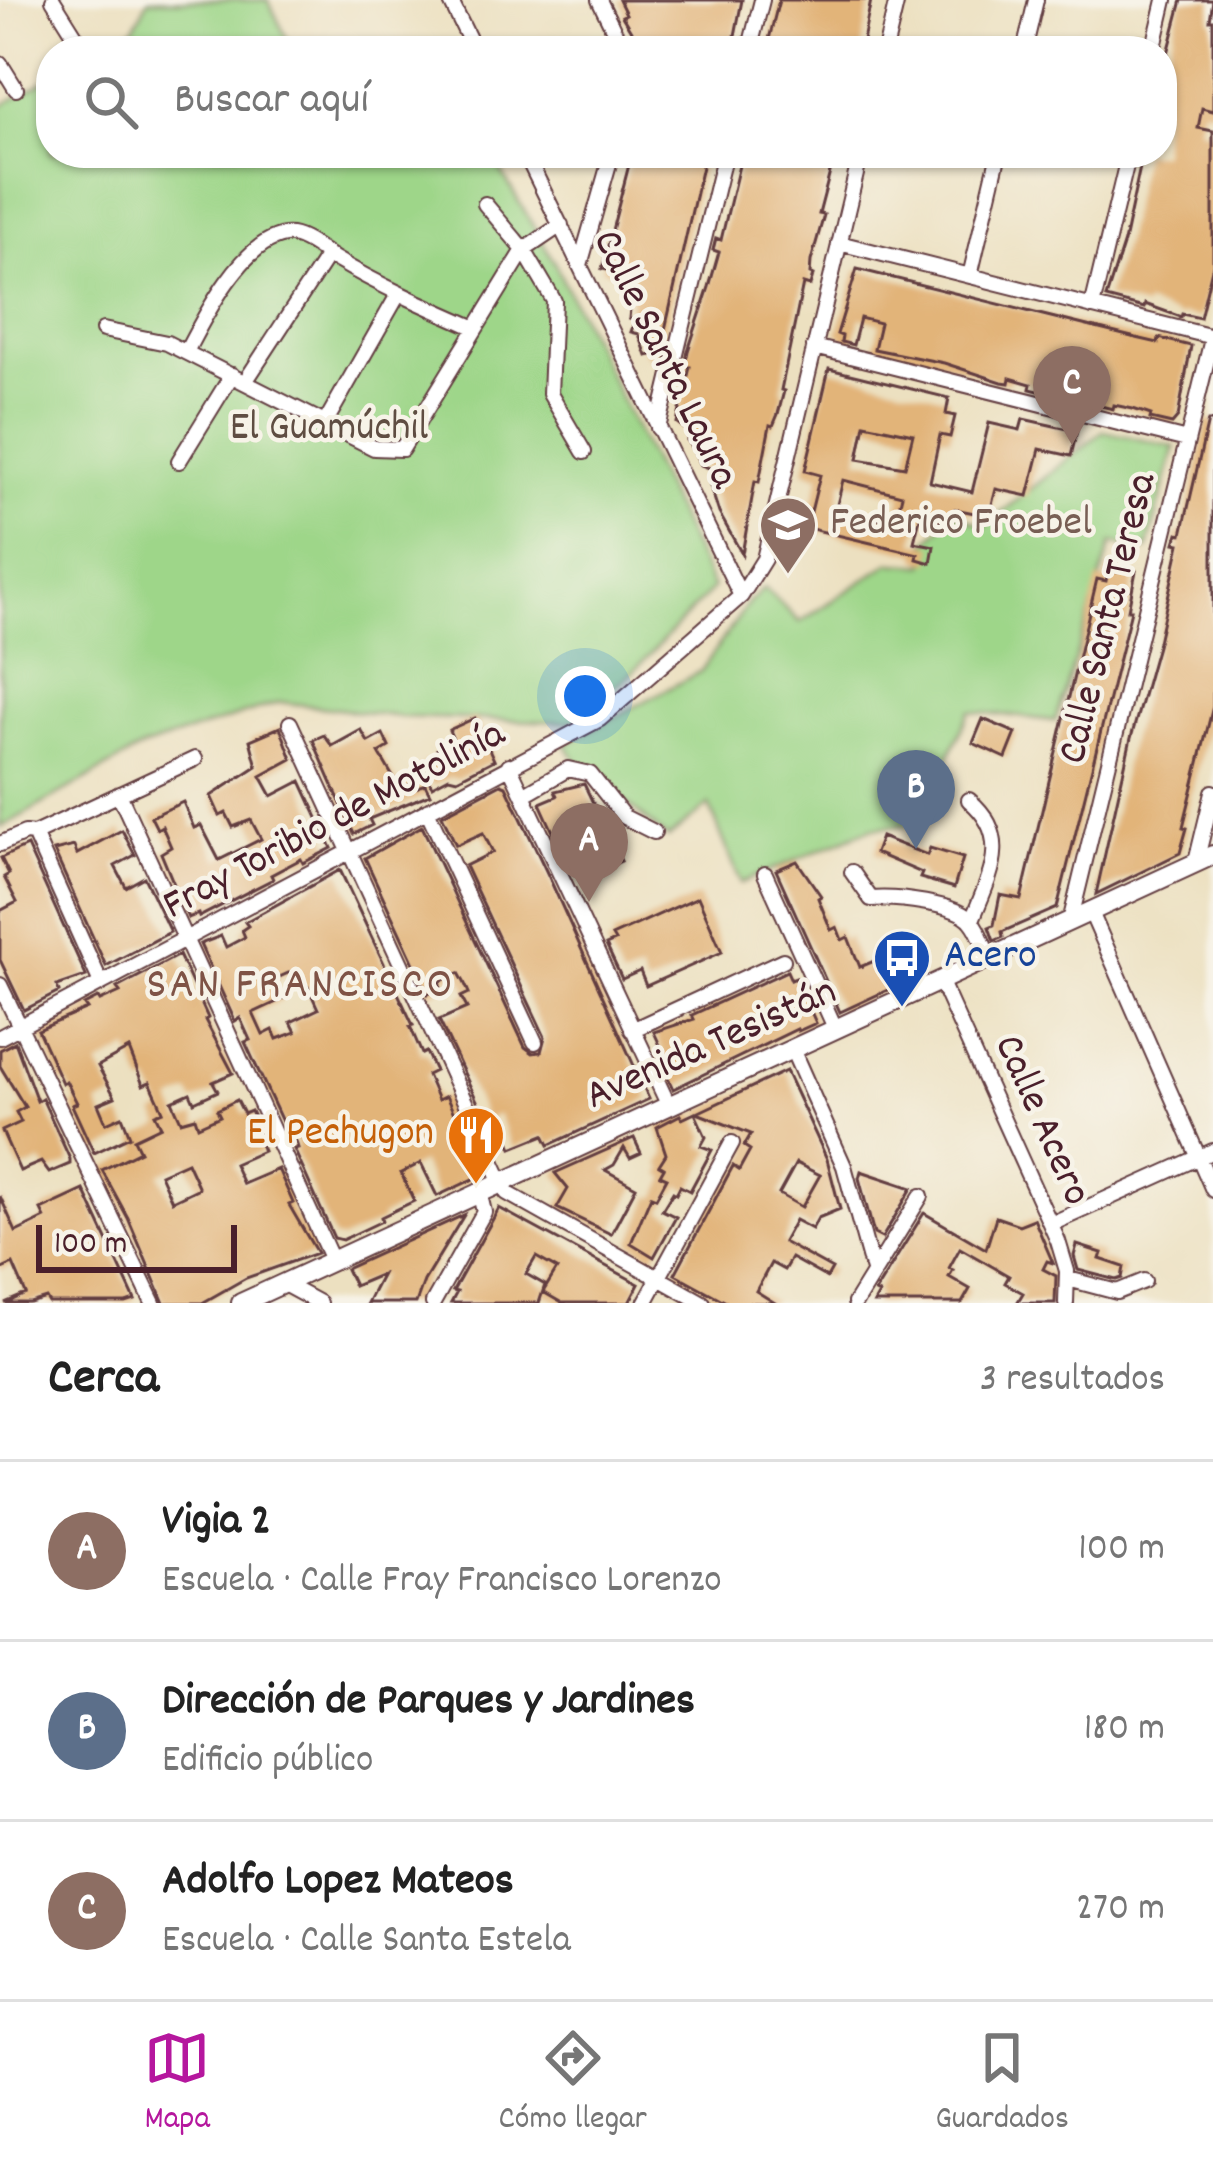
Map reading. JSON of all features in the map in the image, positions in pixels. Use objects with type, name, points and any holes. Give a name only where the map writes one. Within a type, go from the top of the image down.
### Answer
[{"type":"main road","name":"Avenida Tesistán","points":[[241,1303],[1205,859]]},
{"type":"street","points":[[53,0],[76,36]]},
{"type":"street","points":[[450,0],[468,36]]},
{"type":"street","points":[[599,0],[617,36]]},
{"type":"street","points":[[753,36],[762,0]]},
{"type":"street","points":[[889,36],[898,0]]},
{"type":"street","points":[[1028,36],[1036,0]]},
{"type":"street","points":[[1157,36],[1166,0]]},
{"type":"street","points":[[0,63],[16,89]]},
{"type":"street","name":"Calle Santa Laura","points":[[532,168],[741,596]]},
{"type":"street","points":[[580,265],[608,168]]},
{"type":"street","points":[[658,429],[721,168]]},
{"type":"street","points":[[741,596],[764,559],[857,168]]},
{"type":"street","points":[[970,276],[995,168]]},
{"type":"street","points":[[1092,307],[1125,168]]},
{"type":"street","points":[[485,204],[524,250],[554,301],[550,394],[584,452]]},
{"type":"street","points":[[103,331],[167,343],[374,448],[402,449],[524,250],[561,225]]},
{"type":"street","points":[[186,352],[212,303],[255,249],[282,235],[296,236],[399,293],[476,328]]},
{"type":"street","points":[[839,244],[1213,336]]},
{"type":"street","points":[[179,460],[328,255]]},
{"type":"street","points":[[325,422],[399,293]]},
{"type":"street","name":"Calle Santa Teresa","points":[[1080,914],[1213,336]]},
{"type":"street","points":[[814,347],[1187,440]]},
{"type":"street","name":"Fray Toribio de Motolinía","points":[[0,1037],[599,719],[741,596]]},
{"type":"street","points":[[290,723],[500,1181],[514,1198],[703,1303]]},
{"type":"street","points":[[0,844],[34,834],[195,759]]},
{"type":"street","points":[[509,765],[668,1105]]},
{"type":"street","points":[[524,795],[568,769],[590,774],[624,817],[654,832]]},
{"type":"street","points":[[1205,859],[1213,792]]},
{"type":"street","points":[[119,794],[332,1260]]},
{"type":"street","points":[[968,800],[984,813],[994,830],[996,847],[972,920]]},
{"type":"street","points":[[427,810],[535,1042]]},
{"type":"street","points":[[34,834],[101,983]]},
{"type":"street","points":[[852,872],[871,899],[896,896],[959,912],[972,920],[990,956]]},
{"type":"street","points":[[765,874],[836,1030]]},
{"type":"street","points":[[1080,914],[1206,1154],[1213,1190]]},
{"type":"street","points":[[632,1030],[783,960]]},
{"type":"street","name":"Calle Acero","points":[[940,980],[1051,1224],[1068,1292]]},
{"type":"street","points":[[0,985],[153,1303]]},
{"type":"street","points":[[792,1049],[844,1166],[873,1271]]},
{"type":"street","points":[[645,1303],[732,1143]]},
{"type":"street","points":[[1051,1224],[1206,1154]]},
{"type":"street","points":[[433,1303],[484,1213],[479,1191]]},
{"type":"street","points":[[855,1303],[921,1196]]},
{"type":"street","points":[[1068,1292],[1117,1292],[1144,1281]]},
{"type":"street","points":[[284,1283],[319,1303]]},
{"type":"green space","points":[[148,0],[268,0],[286,36],[120,36],[134,28]]},
{"type":"green space","name":"El Guamúchil","points":[[36,86],[36,168],[499,168],[553,260],[713,588],[633,672],[570,722],[402,717],[280,702],[142,748],[0,828],[0,107]]},
{"type":"green space","points":[[1103,431],[1175,447],[1147,550],[1112,543],[1055,721],[970,711],[917,824],[871,828],[741,883],[709,805],[668,838],[581,766],[565,744],[701,671],[764,588],[800,622],[890,563],[925,565],[926,543],[954,513],[985,526]]},
{"type":"building","points":[[619,0],[742,0],[735,36],[634,36],[622,16],[626,14]]},
{"type":"building","points":[[779,0],[871,0],[864,36],[770,36]]},
{"type":"building","points":[[1182,0],[1213,0],[1213,111],[1202,108],[1198,128],[1213,131],[1213,264],[1200,318],[1106,298],[1140,168],[1177,168],[1177,36],[1173,36]]},
{"type":"building","points":[[628,168],[702,168],[658,354],[647,356],[639,334],[631,332],[633,276],[602,269]]},
{"type":"building","points":[[738,168],[831,168],[811,261],[813,275],[810,286],[803,284],[784,391],[770,425],[759,482],[755,481],[742,554],[719,513],[709,482],[712,469],[701,465],[687,440],[689,432],[677,423],[690,367],[685,366],[688,351],[719,252],[713,250],[716,238],[721,240]]},
{"type":"building","points":[[857,269],[1158,343],[1159,338],[1191,346],[1178,417],[1172,424],[1133,409],[1114,405],[1113,409],[1030,389],[1031,384],[1010,378],[1009,383],[1002,382],[944,363],[874,349],[880,323],[860,318],[853,345],[841,342],[837,334]]},
{"type":"building","points":[[829,369],[949,398],[946,414],[955,416],[950,437],[940,435],[930,482],[972,492],[989,423],[1020,430],[1023,419],[1077,431],[1071,456],[1040,449],[1028,496],[996,489],[989,516],[955,509],[952,523],[920,518],[914,542],[934,546],[931,563],[917,559],[918,554],[807,528],[820,475],[805,471]],"holes":[[[865,424],[913,434],[905,467],[858,459]],[[843,480],[902,495],[895,523],[836,509]]]},
{"type":"building","points":[[1208,421],[1213,421],[1213,706],[1183,827],[1187,828],[1180,853],[1096,894],[1180,544],[1175,543],[1178,533],[1182,534]]},
{"type":"building","points":[[1118,567],[1136,571],[1131,610],[1057,908],[1002,932],[1003,937],[994,941],[989,927],[994,925],[1000,895],[1021,899],[1097,579],[1106,581],[1108,571],[1117,572]]},
{"type":"building","points":[[475,718],[494,760],[432,786],[422,764],[440,757],[437,749],[454,742],[449,730]]},
{"type":"building","points":[[983,719],[1016,733],[1006,758],[973,743]]},
{"type":"building","points":[[280,727],[292,759],[261,776],[272,796],[301,781],[332,848],[303,863],[301,859],[199,917],[188,918],[161,853],[171,847],[162,826],[157,829],[151,817],[183,802],[194,828],[201,825],[219,860],[261,839],[251,820],[233,827],[226,813],[220,816],[211,796],[257,766],[250,740]]},
{"type":"building","points":[[361,730],[368,742],[383,734],[389,747],[379,753],[400,789],[425,784],[430,794],[369,819],[372,825],[354,834],[313,740],[324,735],[332,746]]},
{"type":"building","points":[[501,784],[548,875],[649,1099],[549,1145],[544,1135],[512,1148],[498,1114],[486,1120],[439,1020],[467,1008],[461,997],[469,993],[464,982],[459,973],[439,982],[441,988],[428,994],[365,858],[422,826],[525,1047],[541,1052],[545,1037],[465,866],[493,852],[483,833],[456,845],[442,815]]},
{"type":"building","points":[[584,784],[621,861],[581,879],[576,869],[571,871],[540,803],[557,796],[555,791]]},
{"type":"building","points":[[122,830],[135,855],[115,866],[126,887],[144,877],[170,932],[106,966],[54,851],[74,846],[77,854]]},
{"type":"building","points":[[881,837],[927,855],[930,848],[963,858],[954,888],[920,878],[922,873],[875,853]]},
{"type":"building","points":[[27,846],[86,976],[57,986],[59,992],[24,1010],[0,960],[0,911],[17,902],[4,877],[9,874],[1,858]]},
{"type":"building","points":[[797,861],[821,896],[831,930],[837,927],[842,940],[848,937],[860,967],[884,957],[896,986],[840,1012],[776,870]]},
{"type":"building","points":[[340,870],[422,1054],[426,1052],[435,1071],[427,1075],[438,1100],[446,1096],[482,1175],[437,1196],[421,1163],[401,1173],[414,1201],[342,1240],[334,1238],[294,1149],[298,1148],[290,1123],[284,1126],[245,1042],[250,1040],[240,1018],[235,1021],[200,944],[221,936],[226,947],[245,937],[245,922]],"holes":[[[295,970],[303,990],[308,987],[318,1009],[291,1022],[296,1032],[277,1039],[273,1030],[263,1035],[253,1013],[283,999],[273,980]]]},
{"type":"building","points":[[698,897],[722,952],[646,986],[640,971],[622,979],[606,945],[615,941],[612,936]]},
{"type":"building","points":[[179,955],[233,1073],[213,1082],[218,1091],[194,1102],[190,1093],[172,1101],[181,1121],[195,1117],[198,1126],[220,1116],[217,1110],[237,1100],[244,1114],[251,1111],[262,1135],[257,1137],[263,1151],[234,1164],[243,1184],[278,1169],[293,1203],[289,1205],[317,1253],[246,1278],[202,1303],[164,1303],[102,1170],[140,1151],[134,1139],[161,1126],[155,1114],[163,1111],[150,1082],[143,1085],[129,1049],[98,1066],[115,1097],[98,1104],[106,1123],[122,1116],[130,1136],[94,1153],[72,1105],[77,1103],[66,1081],[62,1083],[38,1030],[87,1009],[84,1005],[98,998],[120,992],[117,988]],"holes":[[[187,1162],[199,1188],[172,1201],[160,1174]]]},
{"type":"building","points":[[787,971],[791,980],[796,978],[816,1023],[673,1089],[654,1032],[694,1019],[692,1015]]},
{"type":"building","points":[[15,1042],[37,1101],[42,1098],[70,1159],[70,1164],[49,1173],[41,1162],[20,1171],[2,1131],[21,1122],[16,1112],[25,1107],[0,1066],[0,1050]]},
{"type":"building","points":[[786,1071],[827,1159],[840,1209],[818,1218],[812,1229],[795,1220],[783,1242],[832,1269],[827,1278],[791,1258],[784,1270],[771,1263],[756,1291],[775,1303],[728,1303],[675,1274],[733,1166],[739,1170],[750,1150],[744,1146],[751,1134],[697,1113]],"holes":[[[796,1163],[820,1175],[802,1207],[779,1194]]]},
{"type":"building","points":[[695,1113],[706,1137],[701,1146],[712,1150],[690,1191],[680,1186],[662,1210],[676,1217],[654,1257],[631,1243],[651,1196],[656,1198],[667,1178],[660,1175],[664,1168],[659,1165],[666,1154],[657,1127]]},
{"type":"building","points":[[634,1138],[641,1153],[630,1158],[624,1148],[605,1170],[636,1187],[611,1234],[557,1208],[568,1189],[555,1173]]},
{"type":"building","points":[[861,1171],[912,1188],[882,1238],[874,1234]]},
{"type":"building","points":[[84,1190],[135,1300],[49,1303],[46,1298],[5,1303],[26,1294],[13,1264],[0,1270],[0,1196],[16,1232],[45,1218],[41,1210]]},
{"type":"building","points":[[499,1208],[639,1284],[629,1303],[562,1303],[543,1292],[557,1269],[536,1257],[526,1274],[545,1285],[539,1303],[451,1303],[457,1292],[453,1291]]},
{"type":"building","points":[[924,1213],[986,1249],[996,1217],[1019,1225],[1034,1219],[1053,1263],[1047,1261],[1043,1269],[1056,1276],[1055,1303],[1017,1303],[1023,1293],[1005,1283],[1009,1276],[960,1248],[949,1277],[970,1289],[962,1303],[874,1303],[879,1294],[875,1292]]},
{"type":"building","points":[[464,1215],[416,1303],[367,1303],[382,1274],[354,1286],[346,1269]]},
{"type":"building","points":[[1077,1245],[1124,1267],[1122,1278],[1078,1270]]},
{"type":"place","name":"Adolfo Lopez Mateos","points":[[1072,445]]},
{"type":"place","name":"Federico Froebel","points":[[788,576]]},
{"type":"place","name":"Dirección de Parques y Jardines","points":[[916,849]]},
{"type":"place","name":"Vigia 2","points":[[589,902]]},
{"type":"place","name":"Acero","points":[[902,1009]]},
{"type":"place","name":"El Pechugon","points":[[476,1186]]},
{"type":"district","name":"SAN FRANCISCO","points":[[301,987]]}]
